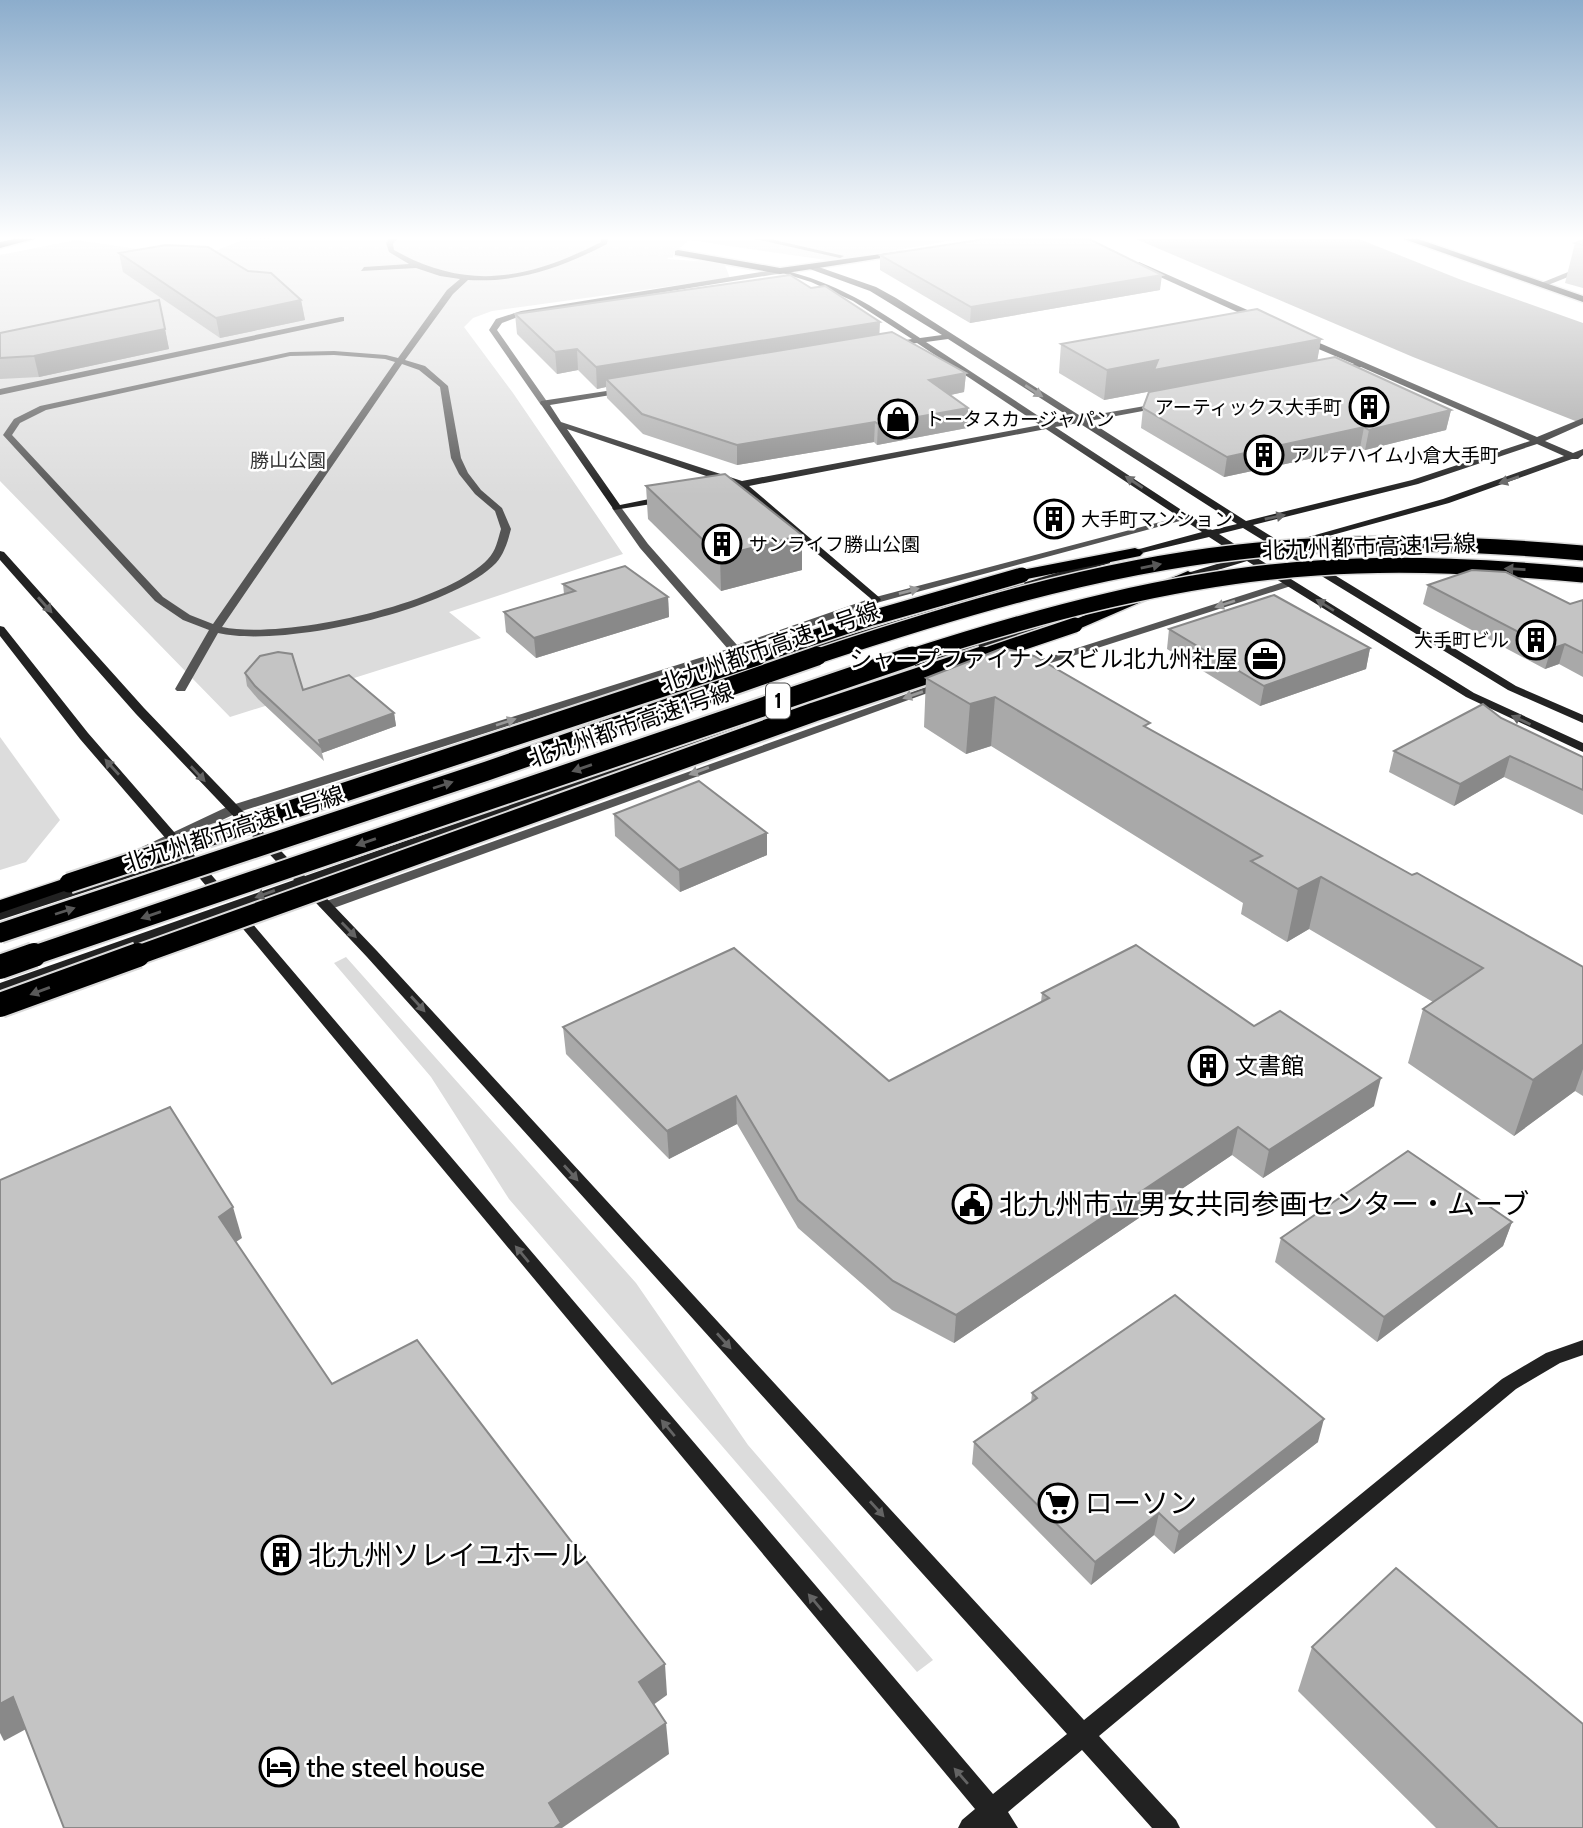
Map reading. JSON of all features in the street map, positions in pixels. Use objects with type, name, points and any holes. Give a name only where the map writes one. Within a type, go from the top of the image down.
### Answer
[{"type":"highway","name":"北九州都市高速１号線","points":[[0,933],[501,766],[866,640],[1036,591],[1190,559],[1296,547],[1432,543],[1583,553]]},
{"type":"highway","points":[[0,907],[872,618],[1022,575],[1135,553]]},
{"type":"highway","name":"北九州都市高速1号線","points":[[0,967],[893,662],[1046,616],[1204,581],[1281,571],[1428,566],[1583,575]]},
{"type":"highway","points":[[0,1005],[814,712],[1075,625],[1188,576]]},
{"type":"street","points":[[0,392],[316,324]]},
{"type":"street","points":[[181,689],[215,629],[426,324]]},
{"type":"street","points":[[497,324],[493,330],[643,546],[735,649]]},
{"type":"street","points":[[894,324],[1248,558],[1470,695],[1583,748]]},
{"type":"street","points":[[930,324],[1280,547],[1513,688],[1583,719]]},
{"type":"street","points":[[1292,334],[1535,440],[1580,456]]},
{"type":"street","points":[[887,346],[949,336]]},
{"type":"street","points":[[334,353],[386,357],[422,368],[444,386],[456,458],[478,492],[499,510],[506,528],[492,561],[467,580],[429,596],[343,624],[265,634],[215,629],[184,618],[159,599],[3,435],[17,421],[43,408],[290,354],[334,353]]},
{"type":"street","points":[[1331,372],[1361,365]]},
{"type":"street","points":[[544,403],[631,388]]},
{"type":"street","points":[[713,489],[1170,403]]},
{"type":"street","points":[[0,916],[254,830],[892,623],[1208,532],[1414,482],[1479,462],[1583,421]]},
{"type":"street","points":[[560,424],[741,484],[876,600]]},
{"type":"street","points":[[0,988],[909,669],[1188,576],[1280,547],[1446,501],[1580,456]]},
{"type":"street","points":[[617,508],[672,498]]},
{"type":"street","points":[[32,906],[234,809],[735,649],[876,600],[1186,517]]},
{"type":"street","points":[[0,554],[140,711],[326,906],[1168,1828]]},
{"type":"street","points":[[1009,670],[1033,666],[1290,583]]},
{"type":"street","points":[[0,629],[84,736],[188,854],[998,1819]]},
{"type":"street","points":[[1033,666],[1049,675]]},
{"type":"street","points":[[326,906],[961,678]]},
{"type":"street","points":[[970,1828],[998,1819],[1082,1735],[1509,1384],[1552,1358],[1583,1347]]},
{"type":"green space","name":"勝山公園","points":[[0,324],[467,324],[464,327],[513,393],[623,554],[449,612],[481,638],[230,717],[0,481]]},
{"type":"green space","points":[[0,737],[60,820],[26,862],[0,870]]},
{"type":"green space","points":[[346,957],[636,1283],[748,1445],[933,1660],[917,1672],[509,1199],[431,1077],[334,963]]},
{"type":"shaded area","points":[[1336,324],[1583,324],[1583,424]]},
{"type":"building","points":[[42,324],[164,324],[165,329],[34,356],[0,358],[0,333]]},
{"type":"building","points":[[526,324],[865,324],[596,367],[577,349],[555,352]]},
{"type":"building","points":[[1171,324],[1290,324],[1321,339],[1154,370],[1158,360],[1107,370],[1061,344]]},
{"type":"building","points":[[892,332],[966,373],[929,380],[968,408],[737,445],[642,414],[606,379]]},
{"type":"building","points":[[1335,357],[1451,410],[1369,430],[1364,427],[1227,457],[1143,408],[1149,392]]},
{"type":"building","points":[[725,474],[802,535],[720,556],[646,486]]},
{"type":"building","points":[[625,566],[668,597],[534,638],[504,612],[575,591],[563,584]]},
{"type":"building","points":[[1472,570],[1506,572],[1570,604],[1583,600],[1583,653],[1565,644],[1551,649],[1428,585]]},
{"type":"building","name":"シャープファイナンスビル北九州社屋","points":[[1274,595],[1370,648],[1264,686],[1169,629]]},
{"type":"building","points":[[1003,648],[1034,656],[1150,723],[1144,726],[1412,875],[1417,873],[1583,967],[1583,1044],[1533,1080],[1423,1009],[1483,968],[1321,877],[1298,889],[1251,861],[1262,856],[995,697],[970,704],[926,678]]},
{"type":"building","points":[[278,652],[292,654],[303,690],[349,675],[394,713],[319,740],[322,748],[255,686],[245,673],[260,656]]},
{"type":"building","points":[[1483,704],[1501,718],[1583,757],[1583,790],[1510,756],[1460,784],[1394,751]]},
{"type":"building","points":[[699,781],[767,833],[679,870],[614,814]]},
{"type":"building","points":[[1136,945],[1254,1026],[1280,1011],[1381,1078],[1269,1150],[1238,1127],[956,1315],[893,1281],[798,1200],[736,1096],[667,1131],[563,1027],[734,948],[889,1081],[1049,998],[1042,993]]},
{"type":"building","name":"北九州ソレイユホール","points":[[170,1107],[233,1207],[219,1217],[332,1384],[417,1340],[665,1664],[639,1682],[666,1723],[549,1803],[561,1823],[554,1828],[64,1828],[13,1697],[0,1704],[0,1180]]},
{"type":"building","points":[[1408,1151],[1512,1222],[1384,1317],[1281,1238]]},
{"type":"building","points":[[1175,1295],[1324,1419],[1179,1532],[1159,1513],[1095,1562],[974,1442],[1037,1398],[1032,1393]]},
{"type":"building","points":[[1396,1568],[1583,1724],[1583,1828],[1498,1828],[1312,1647]]},
{"type":"place","name":"アーティックス大手町","points":[[1369,407]]},
{"type":"place","name":"トータスカージャパン","points":[[898,419]]},
{"type":"place","name":"アルテハイム小倉大手町","points":[[1264,455]]},
{"type":"place","name":"大手町マンション","points":[[1054,519]]},
{"type":"place","name":"サンライフ勝山公園","points":[[722,544]]},
{"type":"place","name":"大手町ビル","points":[[1536,640]]},
{"type":"place","name":"シャープファイナンスビル北九州社屋","points":[[1265,659]]},
{"type":"place","name":"文書館","points":[[1208,1066]]},
{"type":"place","name":"北九州市立男女共同参画センター・ムーブ","points":[[972,1204]]},
{"type":"place","name":"ローソン","points":[[1058,1503]]},
{"type":"place","name":"北九州ソレイユホール","points":[[281,1555]]},
{"type":"place","name":"the steel house","points":[[279,1767]]}]
